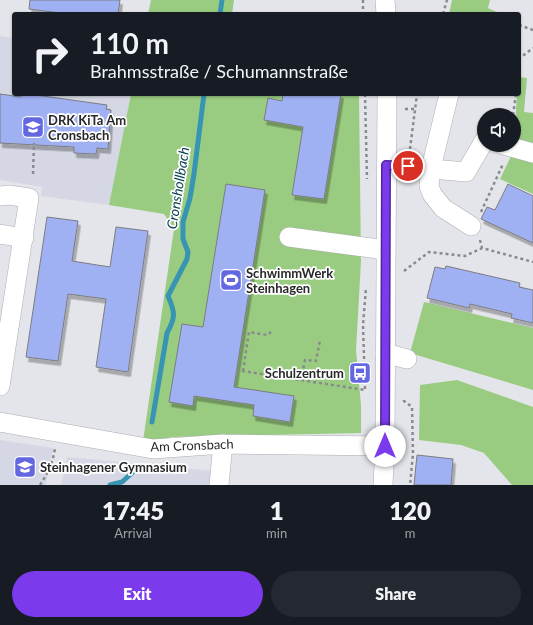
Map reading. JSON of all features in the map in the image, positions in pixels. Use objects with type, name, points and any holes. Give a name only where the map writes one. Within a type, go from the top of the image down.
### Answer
[{"type":"street","points":[[385,0],[386,12]]},
{"type":"street","points":[[383,485],[385,446],[387,96]]},
{"type":"street","points":[[449,96],[431,168],[429,186],[432,194],[443,208],[477,226]]},
{"type":"street","points":[[521,150],[533,153]]},
{"type":"street","points":[[386,165],[466,172],[478,152]]},
{"type":"street","points":[[0,196],[10,195],[30,198],[0,386]]},
{"type":"street","points":[[0,234],[24,238]]},
{"type":"street","points":[[289,237],[386,250]]},
{"type":"street","points":[[385,353],[407,359]]},
{"type":"street","name":"Am Cronsbach","points":[[0,422],[154,449],[223,444],[385,446]]},
{"type":"street","points":[[219,485],[223,444]]},
{"type":"path","points":[[363,0],[363,12]]},
{"type":"path","points":[[444,12],[447,0]]},
{"type":"path","points":[[521,26],[533,30]]},
{"type":"path","points":[[521,57],[533,48]]},
{"type":"path","points":[[408,166],[417,96]]},
{"type":"path","points":[[514,108],[516,96]]},
{"type":"path","points":[[33,174],[34,144]]},
{"type":"path","points":[[482,248],[477,226],[505,152]]},
{"type":"path","points":[[400,273],[429,252],[465,256],[482,248],[533,262]]},
{"type":"path","points":[[243,371],[249,332],[267,335],[271,332]]},
{"type":"path","points":[[301,380],[305,360],[316,361],[320,340]]},
{"type":"path","points":[[236,370],[366,390]]},
{"type":"path","points":[[404,394],[404,401],[412,408],[413,454],[410,485]]},
{"type":"path","points":[[40,485],[48,473],[53,459],[58,432]]},
{"type":"shaded area","points":[[0,36],[12,38],[12,96],[131,96],[109,205],[41,196],[42,187],[0,180]]},
{"type":"shaded area","name":"Steinhagener Gymnasium","points":[[0,440],[53,448],[46,485],[0,485]]},
{"type":"shaded area","points":[[67,457],[212,471],[211,485],[61,485]]},
{"type":"green space","points":[[151,0],[234,0],[232,12],[148,12]]},
{"type":"green space","points":[[452,0],[490,0],[488,8],[497,12],[449,12]]},
{"type":"green space","points":[[521,77],[527,78],[524,112],[533,113],[533,150],[521,147],[521,108],[516,108],[517,96],[521,96]]},
{"type":"green space","points":[[131,96],[359,96],[361,261],[356,350],[361,405],[361,433],[171,437],[154,443],[143,441],[174,229],[164,214],[109,205]]},
{"type":"green space","points":[[513,152],[533,158],[533,194],[500,179]]},
{"type":"green space","points":[[424,302],[533,328],[533,390],[410,353]]},
{"type":"green space","points":[[457,380],[533,407],[533,485],[512,485],[484,453],[461,445],[419,440],[420,385]]},
{"type":"building","points":[[30,0],[120,0],[118,12],[52,12],[29,9]]},
{"type":"building","points":[[0,94],[21,97],[43,96],[107,105],[106,109],[111,110],[108,149],[97,148],[96,154],[74,153],[74,147],[0,143]]},
{"type":"building","points":[[283,96],[341,96],[324,199],[292,195],[303,127],[264,120],[268,98],[282,101]]},
{"type":"building","name":"SchwimmWerk Steinhagen","points":[[226,184],[265,190],[234,387],[294,396],[290,422],[253,416],[254,405],[194,396],[193,406],[169,402],[182,324],[203,327]]},
{"type":"building","points":[[508,184],[533,196],[533,243],[481,219],[487,207],[495,210]]},
{"type":"building","points":[[47,217],[78,221],[72,261],[110,267],[116,227],[148,231],[128,372],[96,367],[106,299],[68,294],[58,361],[26,357]]},
{"type":"building","points":[[446,266],[520,283],[519,287],[533,290],[533,323],[511,318],[512,314],[470,304],[469,308],[427,298],[435,267],[445,269]]},
{"type":"building","points":[[417,455],[453,459],[451,485],[414,485]]},
{"type":"waterway","name":"Cronshollbach","points":[[220,12],[222,0]]},
{"type":"waterway","name":"Cronshollbach","points":[[152,422],[167,333],[172,323],[174,314],[168,296],[187,259],[188,252],[183,239],[183,222],[190,198],[194,174],[204,96]]},
{"type":"waterway","name":"Cronshollbach","points":[[110,485],[122,482],[133,472]]},
{"type":"place","name":"DRK KiTa Am Cronsbach","points":[[33,127]]},
{"type":"place","name":"SchwimmWerk Steinhagen","points":[[231,280]]},
{"type":"place","name":"Schulzentrum","points":[[360,373]]},
{"type":"place","name":"Steinhagener Gymnasium","points":[[25,467]]},
{"type":"route","points":[[385,446],[386,165],[408,166]]}]
